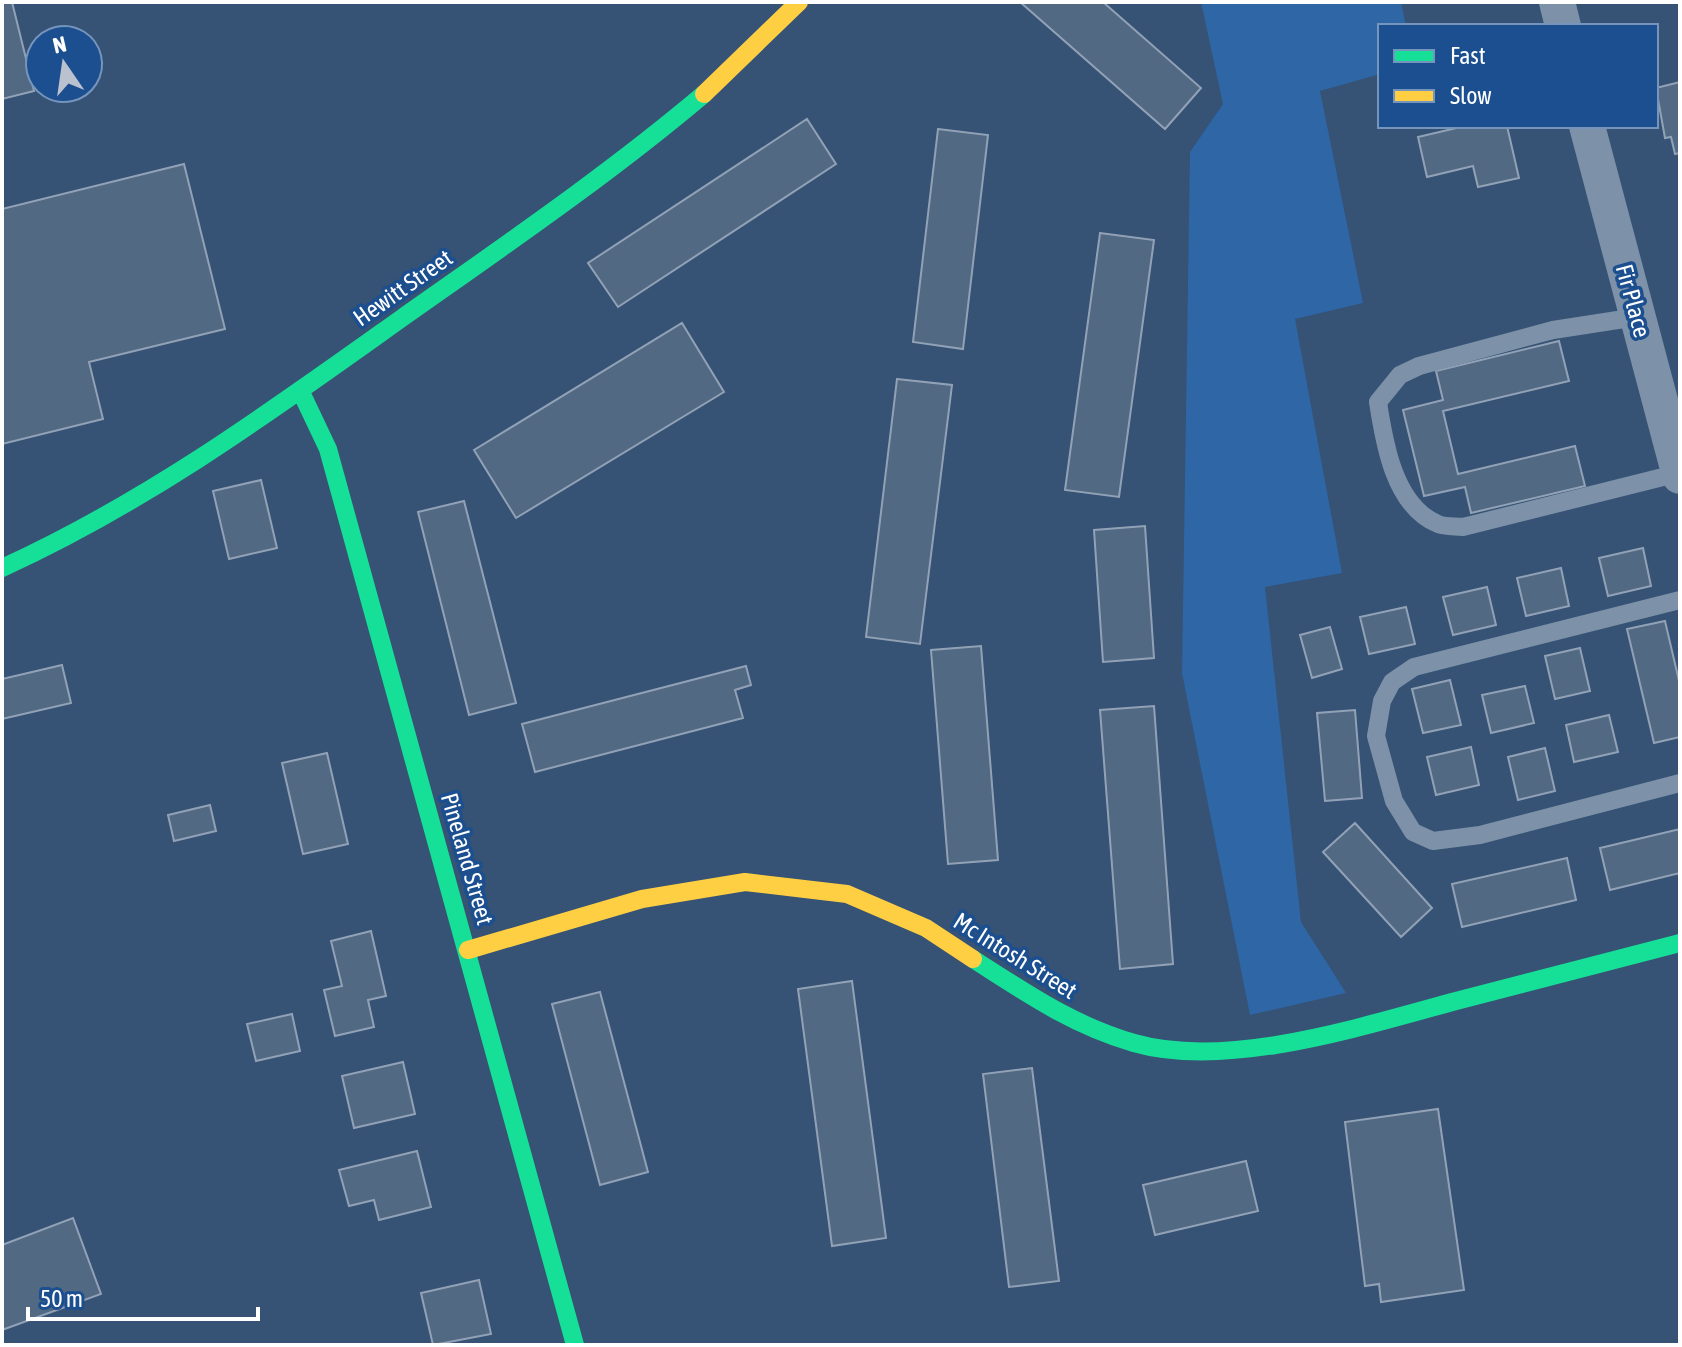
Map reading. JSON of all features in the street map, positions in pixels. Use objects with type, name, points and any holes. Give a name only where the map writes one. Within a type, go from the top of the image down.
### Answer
[{"type":"street","name":"Hewitt Street","points":[[2,568],[47,549],[148,490],[300,390],[555,209],[723,78],[799,2]]},
{"type":"street","points":[[1557,2],[1562,24]]},
{"type":"street","name":"Fir Place","points":[[1588,128],[1680,474]]},
{"type":"street","name":"Pineland Street","points":[[300,390],[328,449],[575,1345]]},
{"type":"street","name":"Mc Intosh Street","points":[[468,950],[642,899],[745,882],[847,894],[926,928],[1059,1015],[1135,1043],[1185,1052],[1231,1051],[1362,1026],[1680,943]]},
{"type":"lane","points":[[1637,317],[1553,330],[1419,366],[1400,375],[1378,402],[1386,457],[1418,509],[1438,524],[1463,527],[1680,474]]},
{"type":"lane","points":[[1680,600],[1414,667],[1392,682],[1382,701],[1376,736],[1394,801],[1413,832],[1433,841],[1480,835],[1680,783]]},
{"type":"shaded area","points":[[1201,2],[1401,2],[1406,24],[1378,24],[1378,75],[1320,91],[1363,303],[1295,319],[1342,573],[1265,587],[1301,922],[1346,993],[1250,1015],[1182,673],[1190,152],[1223,104]]},
{"type":"building","points":[[2,2],[12,2],[24,51],[24,94],[2,99]]},
{"type":"building","points":[[1020,2],[1103,2],[1201,88],[1165,129]]},
{"type":"building","points":[[1680,82],[1680,153],[1675,154],[1671,137],[1665,138],[1658,88]]},
{"type":"building","points":[[807,119],[836,164],[618,307],[588,263]]},
{"type":"building","points":[[1456,128],[1507,128],[1519,178],[1478,187],[1473,166],[1427,177],[1418,137]]},
{"type":"building","points":[[938,129],[988,135],[963,349],[913,342]]},
{"type":"building","points":[[184,164],[225,329],[89,362],[103,419],[2,444],[2,209]]},
{"type":"building","points":[[1100,233],[1154,240],[1119,497],[1065,490]]},
{"type":"building","points":[[682,323],[724,392],[516,518],[474,450]]},
{"type":"building","points":[[1559,341],[1569,381],[1443,411],[1458,474],[1575,446],[1585,486],[1471,513],[1465,487],[1424,496],[1403,410],[1443,400],[1436,371]]},
{"type":"building","points":[[897,379],[952,385],[920,644],[866,637]]},
{"type":"building","points":[[261,480],[277,548],[229,559],[213,491]]},
{"type":"building","points":[[464,501],[516,703],[469,715],[418,512]]},
{"type":"building","points":[[1145,526],[1154,658],[1103,662],[1094,530]]},
{"type":"building","points":[[1643,548],[1651,586],[1608,596],[1599,558]]},
{"type":"building","points":[[1561,568],[1569,606],[1526,616],[1517,578]]},
{"type":"building","points":[[1487,587],[1496,625],[1453,635],[1443,597]]},
{"type":"building","points":[[1406,607],[1415,644],[1369,654],[1360,617]]},
{"type":"building","points":[[1665,621],[1680,685],[1680,737],[1654,743],[1627,629]]},
{"type":"building","points":[[1330,627],[1342,669],[1312,678],[1300,635]]},
{"type":"building","points":[[981,646],[998,860],[948,864],[931,650]]},
{"type":"building","points":[[1580,648],[1590,691],[1555,699],[1545,656]]},
{"type":"building","points":[[62,665],[71,703],[2,719],[2,679]]},
{"type":"building","points":[[746,666],[751,685],[735,690],[743,718],[535,772],[522,724]]},
{"type":"building","points":[[1450,680],[1461,725],[1423,733],[1412,689]]},
{"type":"building","points":[[1525,686],[1534,723],[1491,733],[1482,695]]},
{"type":"building","points":[[1154,706],[1173,964],[1120,969],[1100,710]]},
{"type":"building","points":[[1355,710],[1362,798],[1325,801],[1317,713]]},
{"type":"building","points":[[1609,715],[1618,752],[1574,762],[1566,725]]},
{"type":"building","points":[[1471,747],[1479,785],[1436,795],[1427,757]]},
{"type":"building","points":[[1545,748],[1555,791],[1518,800],[1508,757]]},
{"type":"building","points":[[327,753],[348,844],[303,854],[282,763]]},
{"type":"building","points":[[210,805],[216,831],[174,841],[168,815]]},
{"type":"building","points":[[1355,823],[1432,908],[1401,937],[1323,852]]},
{"type":"building","points":[[1680,829],[1680,873],[1610,890],[1600,848]]},
{"type":"building","points":[[1567,858],[1576,900],[1462,927],[1452,884]]},
{"type":"building","points":[[371,931],[386,996],[368,1000],[374,1027],[335,1036],[324,990],[342,986],[331,941]]},
{"type":"building","points":[[852,981],[886,1238],[832,1246],[798,989]]},
{"type":"building","points":[[600,992],[648,1172],[600,1185],[552,1004]]},
{"type":"building","points":[[292,1014],[300,1051],[256,1061],[247,1024]]},
{"type":"building","points":[[403,1062],[415,1114],[354,1128],[342,1076]]},
{"type":"building","points":[[1032,1068],[1059,1281],[1009,1287],[983,1074]]},
{"type":"building","points":[[1438,1109],[1464,1290],[1381,1302],[1379,1284],[1365,1286],[1345,1122]]},
{"type":"building","points":[[417,1151],[431,1207],[379,1220],[374,1200],[349,1206],[339,1170]]},
{"type":"building","points":[[1246,1161],[1258,1211],[1155,1235],[1143,1185]]},
{"type":"building","points":[[73,1218],[101,1294],[2,1330],[2,1245]]},
{"type":"building","points":[[479,1280],[491,1334],[433,1345],[421,1293]]},
{"type":"traffic: fast","points":[[2,568],[108,514],[257,420],[555,209],[704,94]]},
{"type":"traffic: fast","points":[[300,390],[328,449],[575,1345]]},
{"type":"traffic: fast","points":[[973,959],[1050,1007],[1111,1036],[1171,1050],[1211,1051],[1295,1042],[1680,943]]},
{"type":"traffic: slow","points":[[704,94],[799,2]]},
{"type":"traffic: slow","points":[[468,950],[642,899],[745,882],[847,894],[926,928],[973,959]]}]
